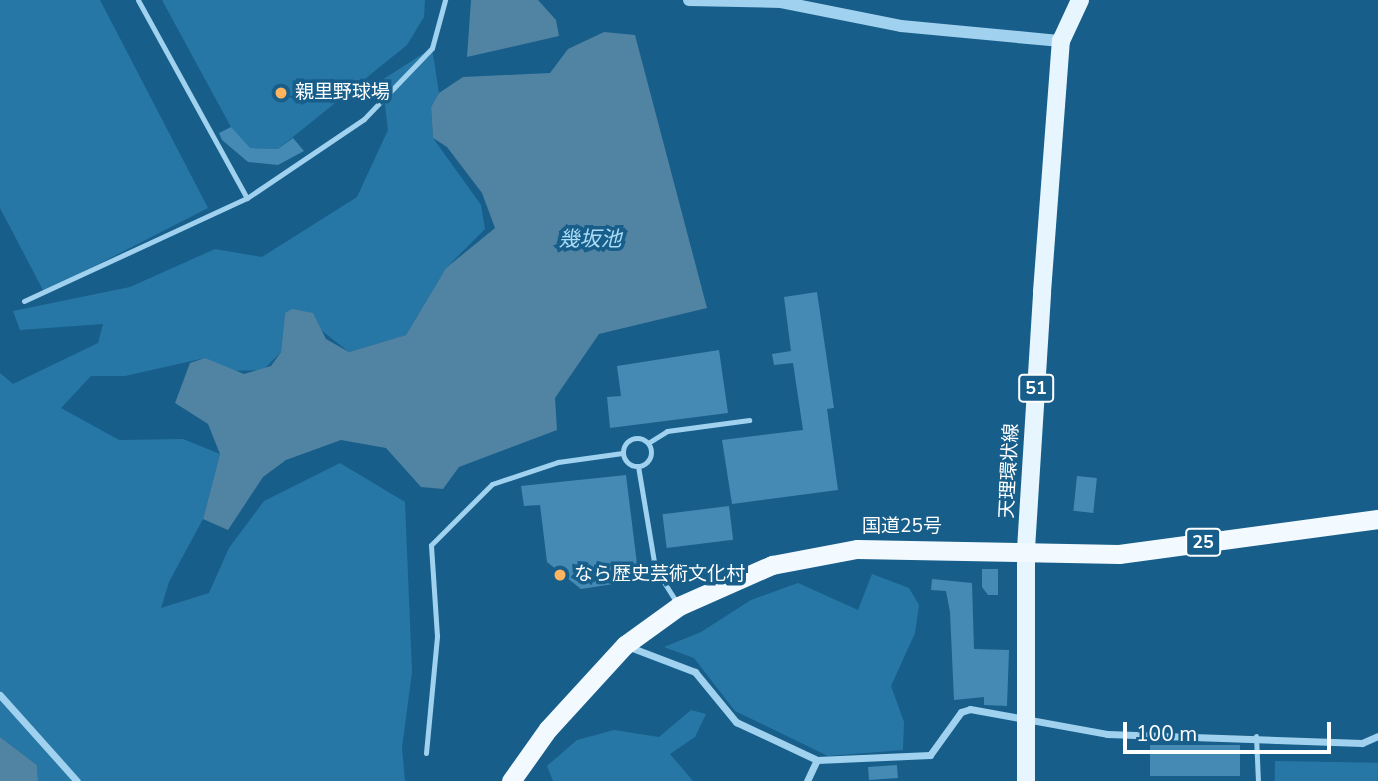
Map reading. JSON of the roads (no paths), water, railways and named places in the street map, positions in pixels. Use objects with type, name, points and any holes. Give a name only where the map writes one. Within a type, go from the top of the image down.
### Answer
[{"type":"highway","name":"国道25号","points":[[511,781],[548,729],[625,645],[679,606],[723,582],[814,554],[857,549],[1138,552],[1378,519]]},
{"type":"main road","name":"天理環状線","points":[[1026,781],[1026,549],[1060,41],[1080,0]]},
{"type":"street","points":[[689,0],[781,2],[901,26],[1060,41]]},
{"type":"street","points":[[625,645],[695,672],[736,722],[817,760],[930,755],[941,748],[961,712],[970,709],[1107,734],[1256,736],[1362,743],[1378,736]]},
{"type":"street","points":[[0,695],[78,781]]},
{"type":"street","points":[[807,781],[817,760]]},
{"type":"lane","points":[[138,0],[247,198]]},
{"type":"lane","points":[[24,301],[247,198],[364,119],[432,48],[444,0]]},
{"type":"lane","points":[[426,752],[437,636],[437,596],[429,556],[437,537],[492,484],[558,463],[622,453],[632,439],[648,443],[667,431],[749,420]]},
{"type":"lane","points":[[638,466],[651,455],[648,443]]},
{"type":"lane","points":[[622,453],[638,466],[655,568],[679,606]]},
{"type":"lane","points":[[1256,736],[1258,781]]},
{"type":"water","points":[[471,0],[538,0],[556,20],[559,36],[467,57]]},
{"type":"water","name":"幾坂池","points":[[604,32],[635,35],[707,308],[599,334],[555,398],[557,430],[459,467],[443,489],[421,487],[386,448],[341,440],[286,460],[263,477],[228,530],[203,519],[220,454],[208,424],[175,403],[190,363],[205,358],[244,374],[271,366],[281,352],[285,313],[292,309],[313,313],[326,339],[349,352],[406,335],[446,268],[495,228],[482,193],[447,147],[433,138],[431,107],[439,93],[463,77],[550,73],[568,49]]},
{"type":"water","points":[[0,737],[37,765],[38,781],[0,781]]},
{"type":"place","name":"親里野球場","points":[[281,93]]},
{"type":"place","name":"なら歴史芸術文化村","points":[[560,575]]}]
